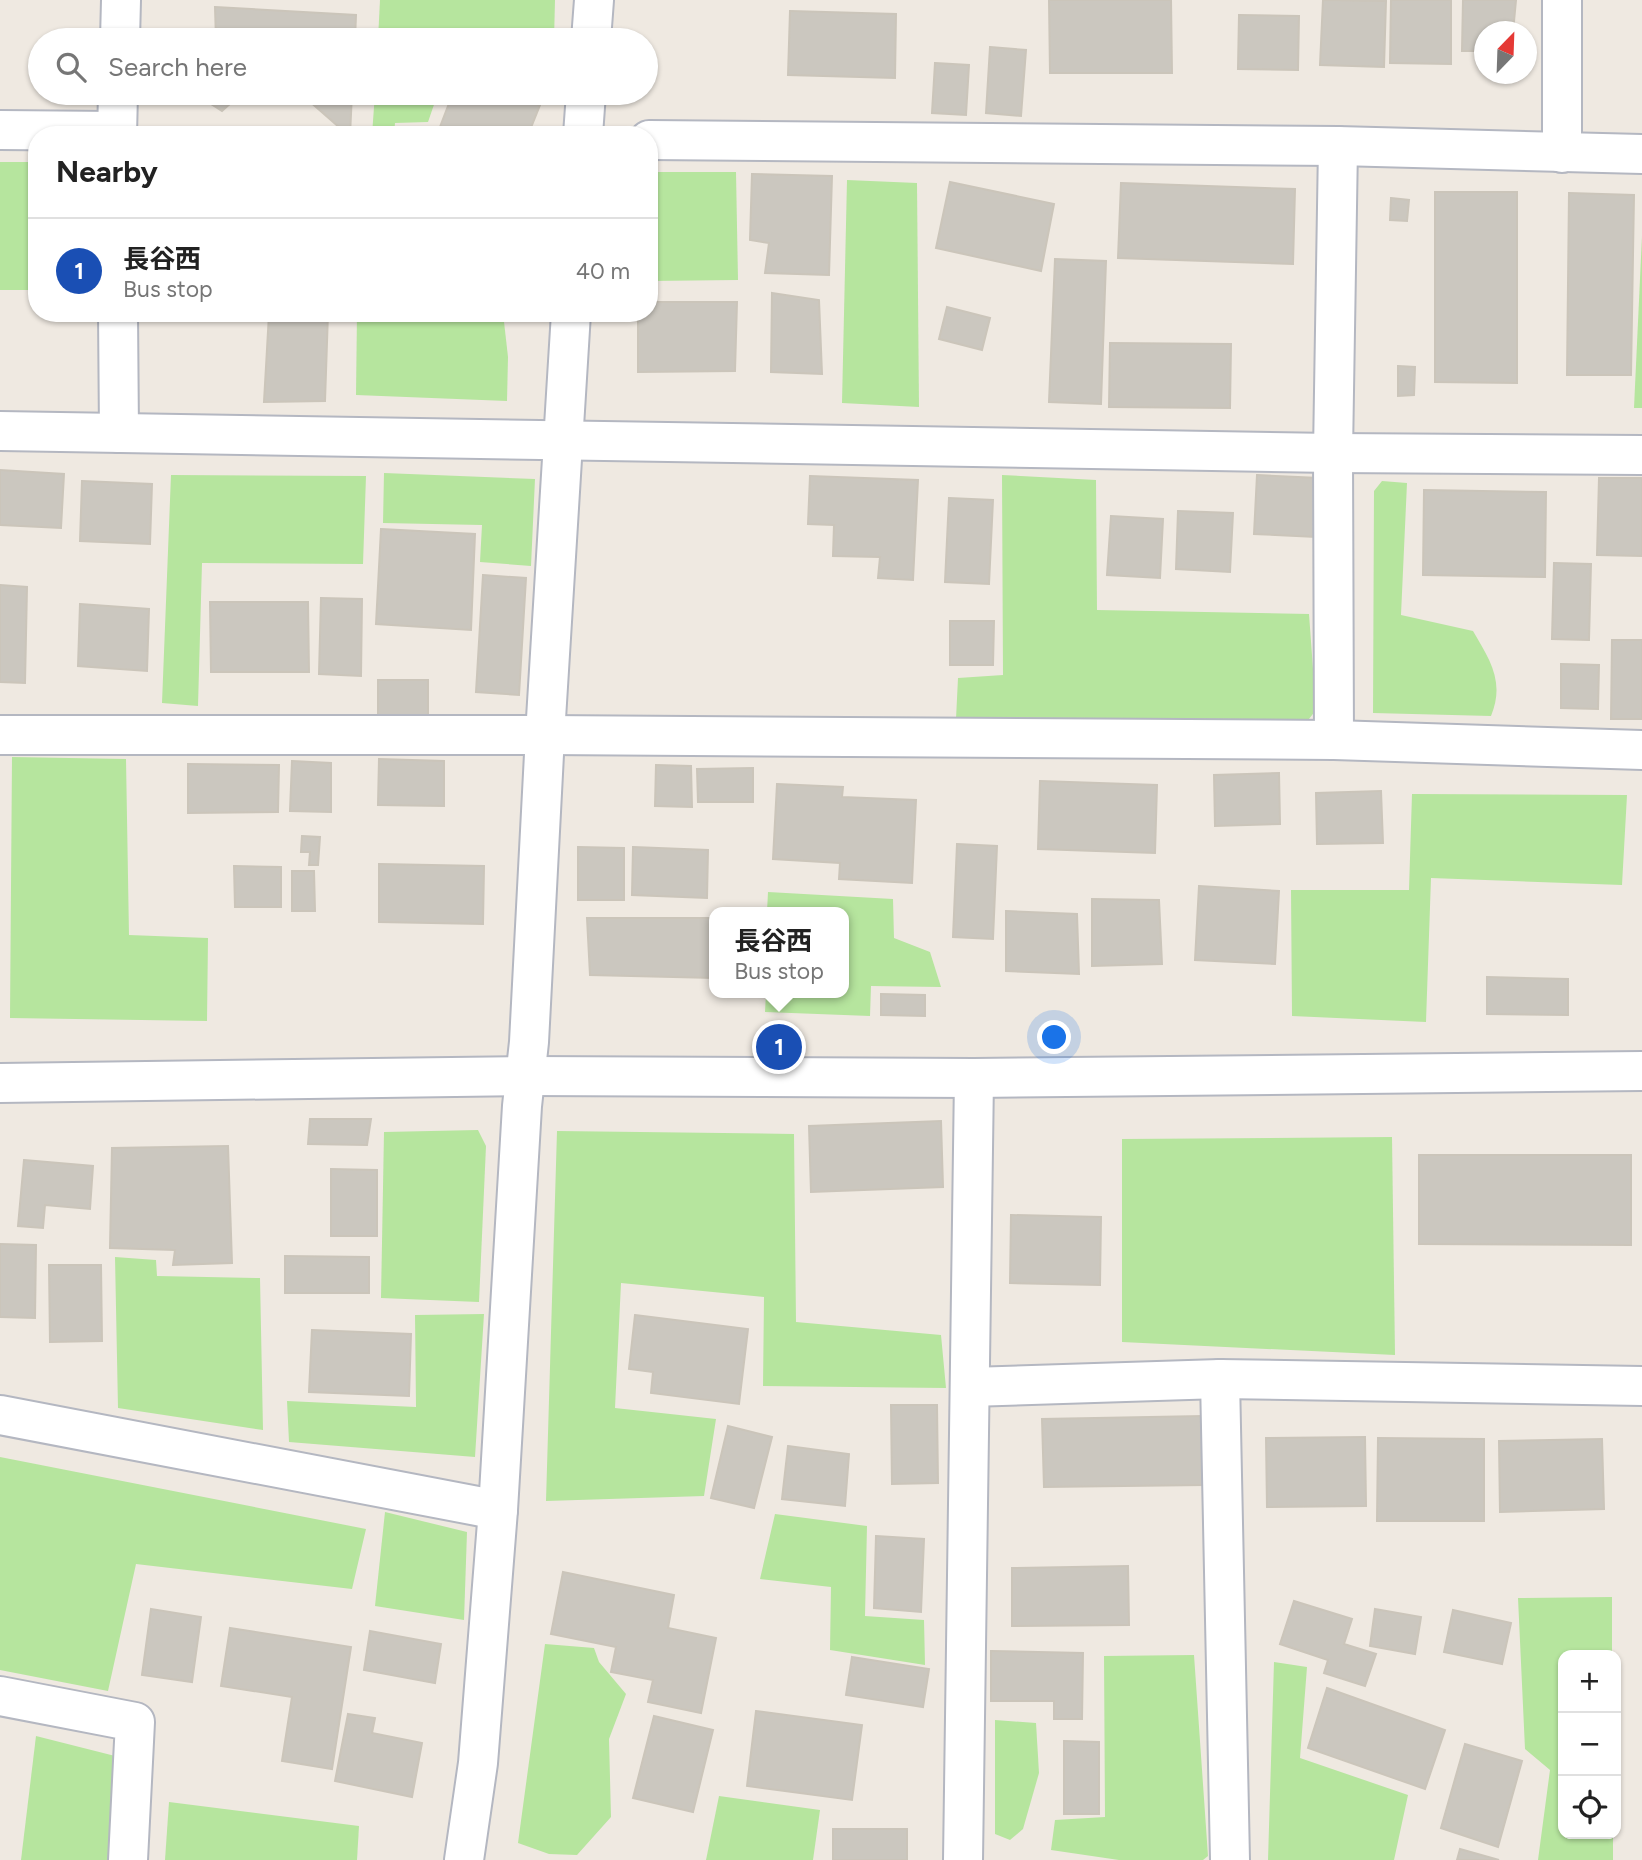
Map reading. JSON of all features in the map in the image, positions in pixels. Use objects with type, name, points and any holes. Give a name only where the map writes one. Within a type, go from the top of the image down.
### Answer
[{"type":"street","points":[[120,28],[121,0]]},
{"type":"street","points":[[592,28],[594,0]]},
{"type":"street","points":[[1562,0],[1562,153]]},
{"type":"street","points":[[117,126],[118,105]]},
{"type":"street","points":[[584,126],[585,105]]},
{"type":"street","points":[[0,130],[28,131]]},
{"type":"street","points":[[658,140],[1338,146],[1642,154]]},
{"type":"street","points":[[1334,740],[1333,453],[1338,146]]},
{"type":"street","points":[[118,322],[119,433]]},
{"type":"street","points":[[464,1860],[478,1763],[498,1510],[522,1106],[527,1076],[570,322]]},
{"type":"street","points":[[0,431],[1333,453],[1642,455]]},
{"type":"street","points":[[0,735],[1334,740],[1642,750]]},
{"type":"street","points":[[0,1083],[527,1076],[974,1078],[1642,1071]]},
{"type":"street","points":[[963,1860],[974,1078]]},
{"type":"street","points":[[970,1387],[1220,1379],[1642,1386]]},
{"type":"street","points":[[1220,1379],[1230,1860]]},
{"type":"street","points":[[0,1415],[498,1510]]},
{"type":"street","points":[[0,1696],[135,1722],[128,1860]]},
{"type":"green space","points":[[380,0],[555,0],[554,28],[379,28]]},
{"type":"green space","points":[[374,105],[434,105],[428,122],[373,126]]},
{"type":"green space","points":[[0,162],[28,162],[28,290],[0,290]]},
{"type":"green space","points":[[658,172],[736,172],[738,280],[658,281]]},
{"type":"green space","points":[[847,180],[917,183],[919,407],[842,403]]},
{"type":"green space","points":[[1642,236],[1642,408],[1634,408]]},
{"type":"green space","points":[[357,322],[504,322],[508,357],[507,401],[356,395]]},
{"type":"green space","points":[[384,473],[535,479],[531,566],[480,562],[482,525],[383,523]]},
{"type":"green space","points":[[171,475],[366,476],[363,564],[202,563],[198,706],[162,703]]},
{"type":"green space","points":[[1002,475],[1096,480],[1097,610],[1309,614],[1316,710],[1305,724],[956,719],[958,678],[1003,675]]},
{"type":"green space","points":[[1382,481],[1407,483],[1401,615],[1473,631],[1494,672],[1496,692],[1491,716],[1373,713],[1374,491]]},
{"type":"green space","points":[[12,757],[126,759],[129,935],[208,938],[207,1021],[10,1018]]},
{"type":"green space","points":[[1412,794],[1627,795],[1622,885],[1431,878],[1426,1022],[1292,1016],[1291,890],[1409,890]]},
{"type":"green space","points":[[768,892],[893,899],[894,938],[930,952],[941,987],[871,986],[870,1016],[765,1012],[766,998],[849,998],[849,907],[767,907]]},
{"type":"green space","points":[[478,1130],[486,1146],[479,1302],[381,1298],[384,1132]]},
{"type":"green space","points":[[557,1131],[794,1134],[796,1322],[941,1335],[946,1388],[763,1386],[764,1297],[621,1283],[615,1408],[716,1419],[704,1496],[546,1501]]},
{"type":"green space","points":[[1392,1137],[1395,1355],[1122,1342],[1122,1139]]},
{"type":"green space","points":[[115,1257],[156,1260],[157,1276],[260,1278],[263,1430],[118,1408]]},
{"type":"green space","points":[[484,1314],[475,1457],[289,1442],[287,1401],[416,1407],[415,1315]]},
{"type":"green space","points":[[0,1457],[366,1529],[352,1589],[136,1564],[108,1691],[0,1670]]},
{"type":"green space","points":[[385,1512],[467,1532],[464,1620],[375,1606]]},
{"type":"green space","points":[[775,1514],[867,1526],[865,1616],[924,1620],[925,1665],[830,1650],[831,1587],[760,1579]]},
{"type":"green space","points":[[1612,1597],[1612,1650],[1558,1650],[1558,1839],[1613,1839],[1613,1860],[1538,1860],[1550,1770],[1525,1749],[1518,1598]]},
{"type":"green space","points":[[545,1644],[594,1648],[599,1662],[626,1694],[609,1739],[611,1817],[577,1855],[549,1854],[518,1843]]},
{"type":"green space","points":[[1194,1655],[1208,1856],[1203,1860],[1119,1860],[1051,1850],[1055,1820],[1105,1817],[1104,1656]]},
{"type":"green space","points":[[1274,1662],[1307,1667],[1300,1758],[1408,1795],[1394,1860],[1268,1860]]},
{"type":"green space","points":[[995,1720],[1036,1723],[1039,1773],[1023,1829],[1010,1840],[995,1834]]},
{"type":"green space","points":[[36,1736],[119,1757],[112,1860],[21,1860]]},
{"type":"green space","points":[[719,1796],[820,1810],[813,1860],[706,1860]]},
{"type":"green space","points":[[169,1802],[359,1826],[357,1860],[165,1860]]},
{"type":"building","points":[[1049,0],[1171,0],[1172,73],[1050,73]]},
{"type":"building","points":[[1323,0],[1386,1],[1384,67],[1320,65]]},
{"type":"building","points":[[1391,0],[1451,0],[1451,64],[1390,63]]},
{"type":"building","points":[[1463,0],[1516,0],[1514,21],[1474,21],[1474,51],[1462,51]]},
{"type":"building","points":[[215,7],[356,15],[355,28],[216,28]]},
{"type":"building","points":[[790,11],[896,14],[895,78],[788,75]]},
{"type":"building","points":[[1239,15],[1299,16],[1298,70],[1238,69]]},
{"type":"building","points":[[990,47],[1026,50],[1021,116],[986,113]]},
{"type":"building","points":[[935,63],[969,65],[966,115],[932,113]]},
{"type":"building","points":[[213,105],[229,105],[222,111]]},
{"type":"building","points":[[314,105],[351,105],[350,126],[338,126]]},
{"type":"building","points":[[448,105],[540,105],[532,126],[440,126]]},
{"type":"building","points":[[752,174],[832,176],[829,275],[765,273],[769,243],[750,240]]},
{"type":"building","points":[[950,182],[1054,204],[1041,271],[936,248]]},
{"type":"building","points":[[1121,183],[1295,189],[1293,264],[1118,258]]},
{"type":"building","points":[[1435,192],[1517,192],[1517,383],[1435,382]]},
{"type":"building","points":[[1569,193],[1634,195],[1631,375],[1567,375]]},
{"type":"building","points":[[1391,198],[1409,200],[1407,221],[1390,220]]},
{"type":"building","points":[[1055,259],[1106,261],[1101,404],[1049,402]]},
{"type":"building","points":[[772,293],[819,300],[822,374],[771,372]]},
{"type":"building","points":[[658,302],[737,302],[735,371],[638,372],[638,322],[658,322]]},
{"type":"building","points":[[947,307],[990,318],[982,350],[939,339]]},
{"type":"building","points":[[269,322],[328,322],[325,401],[264,402]]},
{"type":"building","points":[[1110,343],[1231,344],[1230,408],[1109,407]]},
{"type":"building","points":[[1398,366],[1415,367],[1414,395],[1398,396]]},
{"type":"building","points":[[0,470],[64,474],[61,528],[0,525]]},
{"type":"building","points":[[1257,475],[1319,478],[1316,537],[1254,534]]},
{"type":"building","points":[[810,476],[918,480],[913,580],[878,578],[880,557],[833,556],[834,525],[808,524]]},
{"type":"building","points":[[1599,478],[1642,478],[1642,556],[1597,555]]},
{"type":"building","points":[[82,481],[152,484],[150,544],[80,541]]},
{"type":"building","points":[[1424,490],[1546,492],[1545,577],[1423,575]]},
{"type":"building","points":[[949,498],[993,500],[989,584],[945,582]]},
{"type":"building","points":[[1178,511],[1233,513],[1230,572],[1176,569]]},
{"type":"building","points":[[1111,516],[1163,519],[1160,578],[1107,575]]},
{"type":"building","points":[[381,529],[475,534],[471,630],[376,624]]},
{"type":"building","points":[[1554,563],[1591,564],[1589,640],[1552,639]]},
{"type":"building","points":[[483,575],[526,578],[519,695],[476,692]]},
{"type":"building","points":[[0,585],[27,587],[25,683],[0,682]]},
{"type":"building","points":[[321,598],[362,599],[361,676],[319,674]]},
{"type":"building","points":[[210,602],[308,602],[309,672],[211,672]]},
{"type":"building","points":[[80,604],[149,609],[147,671],[78,666]]},
{"type":"building","points":[[950,621],[994,621],[993,665],[950,665]]},
{"type":"building","points":[[1612,640],[1642,640],[1642,719],[1611,719]]},
{"type":"building","points":[[1561,664],[1599,665],[1598,709],[1561,708]]},
{"type":"building","points":[[378,680],[428,680],[428,715],[378,715]]},
{"type":"building","points":[[379,759],[444,761],[444,806],[378,805]]},
{"type":"building","points":[[292,761],[331,763],[331,812],[290,811]]},
{"type":"building","points":[[188,764],[279,765],[278,812],[188,813]]},
{"type":"building","points":[[656,765],[691,766],[692,807],[655,806]]},
{"type":"building","points":[[753,768],[753,802],[698,802],[697,769]]},
{"type":"building","points":[[1279,773],[1280,824],[1215,826],[1214,775]]},
{"type":"building","points":[[1040,781],[1157,785],[1155,853],[1038,849]]},
{"type":"building","points":[[777,784],[843,787],[842,797],[916,800],[912,883],[839,879],[840,863],[773,859]]},
{"type":"building","points":[[1381,791],[1383,843],[1317,844],[1316,793]]},
{"type":"building","points":[[302,836],[320,837],[318,865],[309,865],[310,852],[301,852]]},
{"type":"building","points":[[957,844],[997,846],[993,939],[953,937]]},
{"type":"building","points":[[578,847],[624,848],[624,900],[578,900]]},
{"type":"building","points":[[633,847],[708,850],[707,898],[632,895]]},
{"type":"building","points":[[379,864],[484,866],[483,924],[379,922]]},
{"type":"building","points":[[234,866],[281,867],[281,907],[235,907]]},
{"type":"building","points":[[292,871],[314,871],[315,911],[292,911]]},
{"type":"building","points":[[1199,886],[1279,891],[1275,964],[1195,960]]},
{"type":"building","points":[[1092,899],[1159,900],[1162,964],[1092,966]]},
{"type":"building","points":[[1006,911],[1077,914],[1079,974],[1006,971]]},
{"type":"building","points":[[587,918],[709,918],[709,978],[590,975]]},
{"type":"building","points":[[1487,977],[1568,979],[1568,1015],[1487,1014]]},
{"type":"building","points":[[881,994],[925,995],[925,1016],[881,1015]]},
{"type":"building","points":[[310,1119],[371,1119],[367,1145],[308,1144]]},
{"type":"building","points":[[941,1121],[943,1187],[811,1192],[809,1126]]},
{"type":"building","points":[[228,1146],[232,1263],[173,1265],[175,1250],[110,1248],[112,1148]]},
{"type":"building","points":[[1419,1155],[1631,1155],[1631,1245],[1419,1244]]},
{"type":"building","points":[[24,1160],[93,1166],[90,1209],[45,1205],[43,1228],[18,1226]]},
{"type":"building","points":[[331,1169],[377,1170],[377,1236],[331,1236]]},
{"type":"building","points":[[1011,1215],[1101,1217],[1100,1285],[1010,1283]]},
{"type":"building","points":[[0,1244],[36,1245],[35,1318],[0,1317]]},
{"type":"building","points":[[285,1256],[369,1257],[369,1293],[285,1293]]},
{"type":"building","points":[[49,1265],[101,1265],[102,1341],[50,1342]]},
{"type":"building","points":[[635,1315],[748,1329],[739,1404],[651,1393],[653,1372],[629,1369]]},
{"type":"building","points":[[312,1330],[411,1334],[409,1396],[309,1392]]},
{"type":"building","points":[[891,1405],[937,1405],[938,1483],[892,1484]]},
{"type":"building","points":[[1203,1416],[1204,1485],[1044,1487],[1042,1419]]},
{"type":"building","points":[[728,1426],[772,1437],[754,1508],[711,1498]]},
{"type":"building","points":[[1365,1437],[1366,1506],[1267,1507],[1266,1438]]},
{"type":"building","points":[[1378,1438],[1484,1439],[1484,1521],[1377,1521]]},
{"type":"building","points":[[1602,1439],[1604,1509],[1500,1512],[1499,1441]]},
{"type":"building","points":[[788,1446],[849,1454],[845,1506],[782,1499]]},
{"type":"building","points":[[876,1536],[924,1539],[921,1612],[874,1608]]},
{"type":"building","points":[[1128,1566],[1129,1625],[1012,1626],[1012,1568]]},
{"type":"building","points":[[563,1572],[674,1595],[668,1628],[716,1638],[701,1713],[648,1702],[653,1680],[611,1672],[616,1647],[551,1634]]},
{"type":"building","points":[[1294,1601],[1352,1619],[1344,1644],[1376,1654],[1365,1686],[1324,1673],[1328,1660],[1280,1644]]},
{"type":"building","points":[[151,1609],[201,1617],[192,1682],[142,1675]]},
{"type":"building","points":[[1375,1609],[1421,1617],[1415,1654],[1370,1646]]},
{"type":"building","points":[[1453,1610],[1511,1623],[1502,1664],[1444,1652]]},
{"type":"building","points":[[230,1628],[351,1647],[332,1769],[282,1761],[292,1697],[221,1686]]},
{"type":"building","points":[[370,1631],[441,1644],[435,1683],[364,1670]]},
{"type":"building","points":[[991,1651],[1083,1653],[1082,1719],[1054,1719],[1054,1701],[991,1701]]},
{"type":"building","points":[[852,1657],[929,1669],[923,1707],[846,1695]]},
{"type":"building","points":[[1327,1688],[1445,1730],[1425,1789],[1308,1748]]},
{"type":"building","points":[[756,1711],[862,1725],[852,1800],[747,1786]]},
{"type":"building","points":[[348,1714],[375,1718],[372,1733],[422,1743],[412,1797],[335,1781]]},
{"type":"building","points":[[654,1716],[713,1730],[693,1812],[633,1798]]},
{"type":"building","points":[[1064,1741],[1099,1742],[1099,1814],[1064,1814]]},
{"type":"building","points":[[1465,1744],[1522,1761],[1498,1847],[1441,1828]]},
{"type":"building","points":[[833,1829],[907,1829],[907,1860],[833,1860]]},
{"type":"building","points":[[1460,1849],[1499,1860],[1457,1860]]},
{"type":"place","name":"長谷西","points":[[779,1047]]}]
